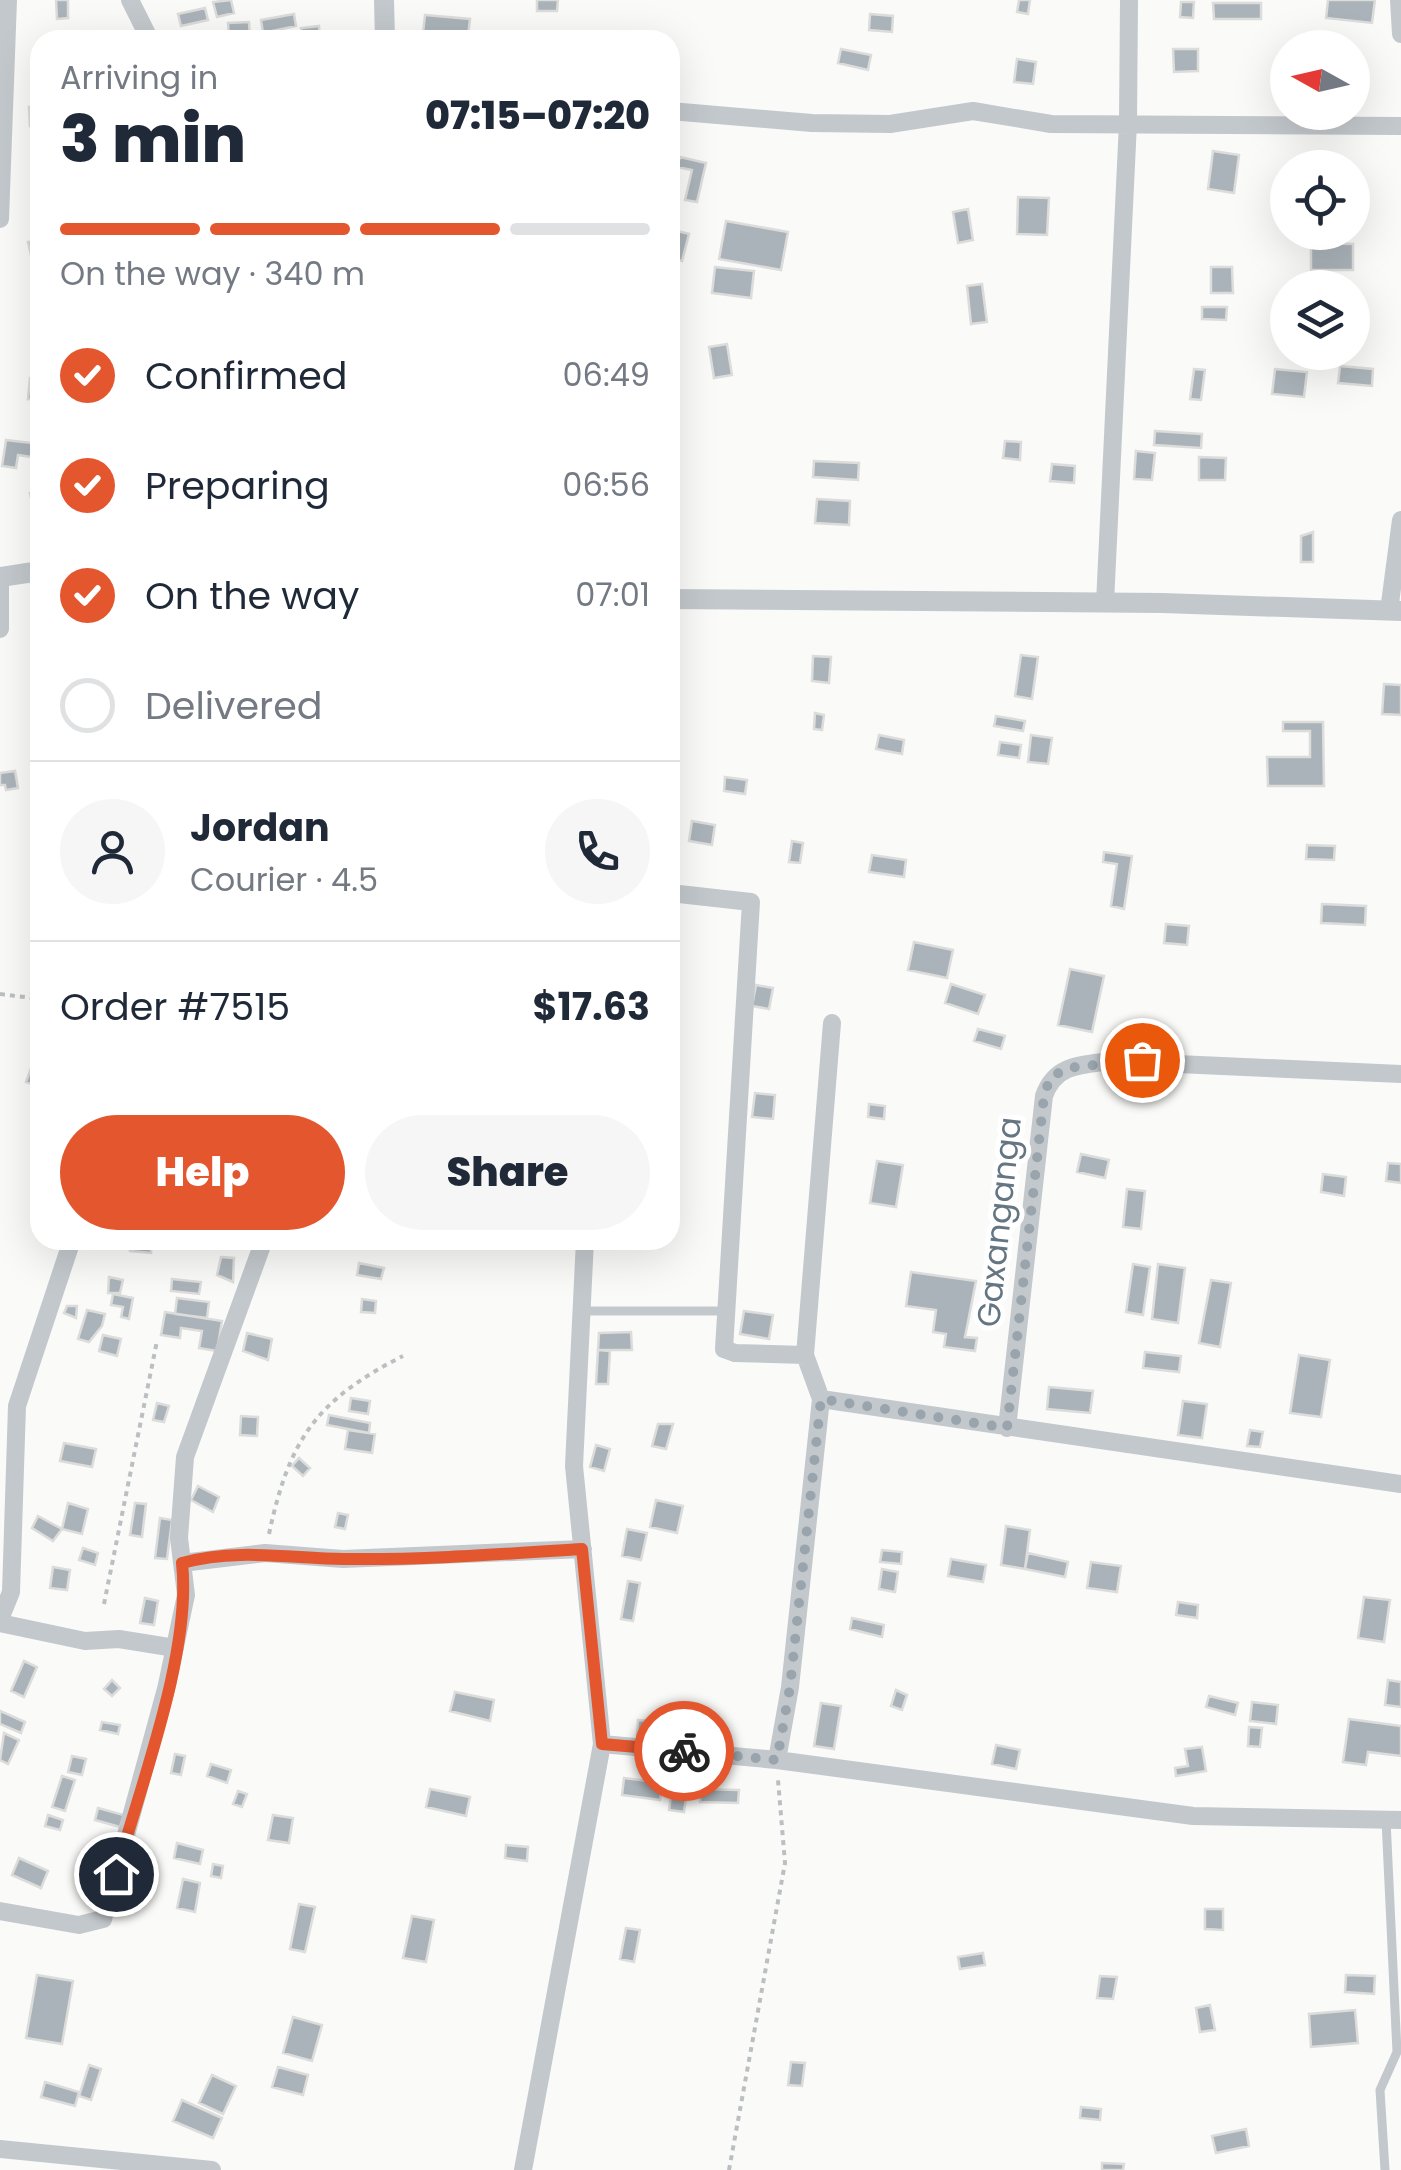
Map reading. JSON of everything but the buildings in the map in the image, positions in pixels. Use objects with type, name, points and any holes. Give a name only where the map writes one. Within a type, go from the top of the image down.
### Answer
[{"type":"street","points":[[0,219],[8,0]]},
{"type":"street","points":[[130,0],[145,30]]},
{"type":"street","points":[[384,0],[385,30]]},
{"type":"street","points":[[1105,603],[1128,123],[1129,0]]},
{"type":"street","points":[[1399,0],[1401,34]]},
{"type":"street","points":[[680,112],[812,123],[890,124],[955,111],[1051,124],[1401,126]]},
{"type":"street","points":[[680,599],[1105,603],[1395,611],[1401,520]]},
{"type":"street","points":[[0,629],[0,577],[30,572]]},
{"type":"street","points":[[680,894],[751,902],[724,1349],[735,1353],[805,1355]]},
{"type":"street","points":[[777,1760],[790,1687],[821,1399],[805,1355],[832,1023]]},
{"type":"street","name":"Gaxanganga","points":[[1007,1428],[1044,1096],[1050,1078],[1067,1068],[1110,1060],[1401,1074]]},
{"type":"street","points":[[69,1250],[17,1406],[11,1592],[0,1621],[85,1641],[119,1638],[175,1648]]},
{"type":"street","points":[[0,1911],[80,1926],[103,1919],[186,1596],[179,1538],[186,1458],[260,1250]]},
{"type":"street","points":[[523,2170],[602,1744],[574,1466],[585,1250]]},
{"type":"street","points":[[821,1399],[1401,1484]]},
{"type":"street","points":[[182,1563],[265,1553],[343,1559],[582,1549]]},
{"type":"street","points":[[602,1744],[777,1760],[1193,1816],[1394,1819]]},
{"type":"street","points":[[0,2148],[212,2170]]},
{"type":"lane","points":[[582,1311],[726,1311]]},
{"type":"lane","points":[[1384,2170],[1380,2090],[1397,2052],[1394,1819]]},
{"type":"path","points":[[0,994],[30,998]]},
{"type":"path","points":[[104,1604],[157,1341]]},
{"type":"path","points":[[265,1553],[285,1468],[304,1431],[362,1376],[403,1356]]},
{"type":"path","points":[[729,2170],[786,1863],[777,1760]]},
{"type":"way so far","points":[[684,1751],[777,1760],[790,1687],[821,1399],[1007,1428],[1044,1096],[1050,1078],[1067,1068],[1110,1060],[1142,1060]]},
{"type":"route","points":[[116,1874],[166,1689],[186,1596],[182,1563],[198,1558],[265,1553],[343,1559],[582,1549],[602,1744],[684,1751]]}]
